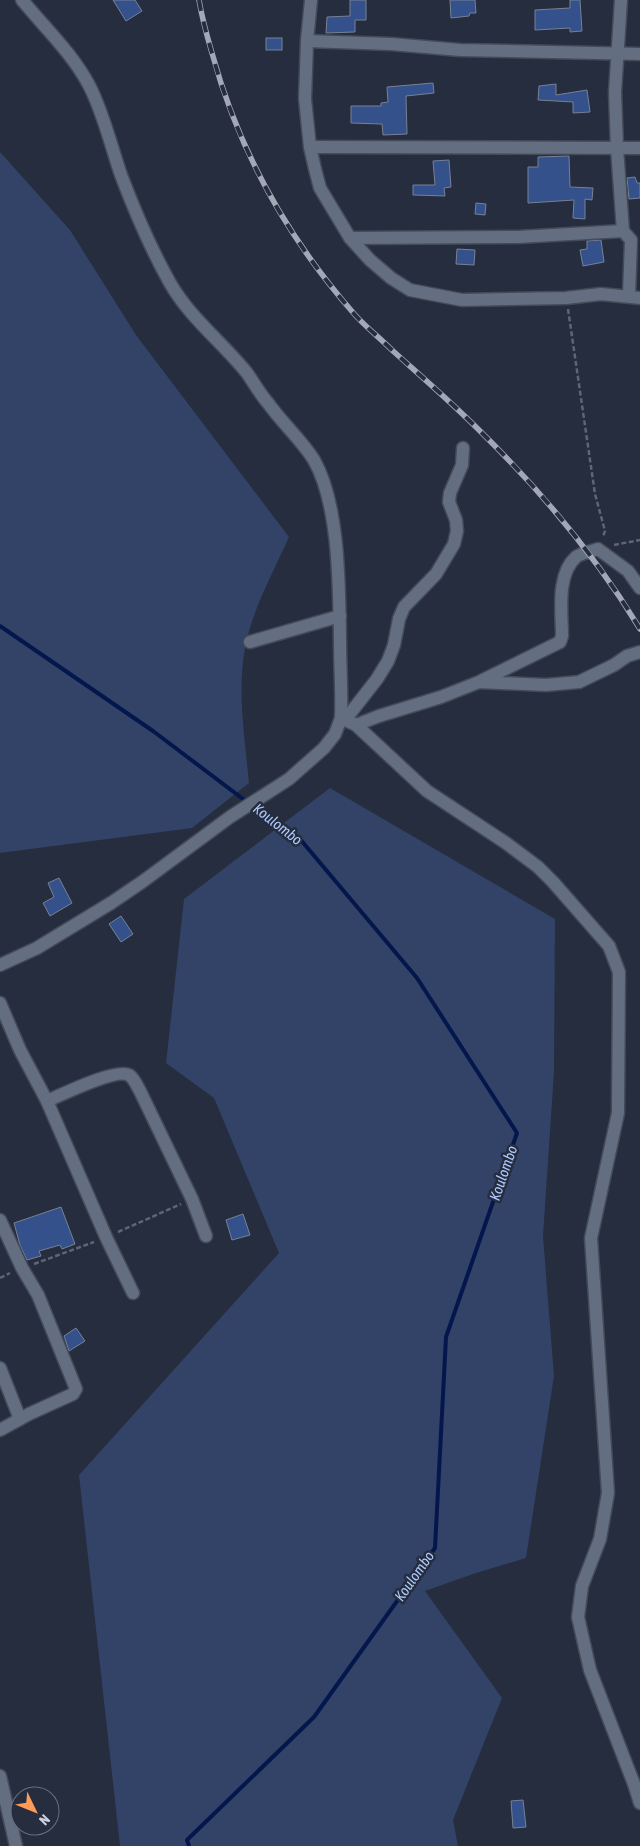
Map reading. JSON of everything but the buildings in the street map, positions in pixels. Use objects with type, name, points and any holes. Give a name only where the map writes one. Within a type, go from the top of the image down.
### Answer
[{"type":"street","points":[[22,0],[75,62],[90,88],[122,177],[151,246],[185,307],[231,354],[268,403],[301,442],[314,461],[322,478],[336,543],[347,721],[427,791],[506,843],[538,867],[554,882],[609,946],[619,972],[618,1113],[591,1238],[608,1493],[600,1539],[582,1586],[578,1617],[590,1670],[640,1803]]},
{"type":"street","points":[[311,0],[307,41],[305,99],[310,147],[320,188],[350,238],[370,260],[392,278],[410,290],[462,300],[566,298],[600,294],[635,297],[631,237],[617,148],[615,92],[621,0]]},
{"type":"street","points":[[307,41],[391,44],[460,50],[640,54]]},
{"type":"street","points":[[310,147],[640,148]]},
{"type":"street","points":[[350,238],[631,237]]},
{"type":"street","points":[[0,965],[37,948],[111,903],[230,817],[289,779],[324,748],[347,721],[388,660],[404,607],[441,568],[454,544],[457,530],[456,520],[449,502],[450,493],[462,465],[463,448]]},
{"type":"street","points":[[347,721],[379,716],[441,697],[479,682],[560,642],[562,636],[564,579],[569,566],[578,556],[598,549],[628,572],[640,588]]},
{"type":"street","points":[[250,642],[340,616]]},
{"type":"street","points":[[479,682],[546,685],[579,682],[614,665],[627,656],[640,652]]},
{"type":"street","points":[[0,1003],[20,1050],[47,1101],[106,1237],[133,1293]]},
{"type":"street","points":[[47,1101],[107,1077],[126,1074],[130,1076],[140,1091],[192,1199],[206,1236]]},
{"type":"street","points":[[0,1220],[22,1268],[38,1295],[76,1389],[73,1394],[29,1414],[0,1430]]},
{"type":"street","points":[[0,1368],[20,1419]]},
{"type":"street","points":[[0,1776],[16,1846]]},
{"type":"path","points":[[566,298],[595,494],[605,531],[598,549]]},
{"type":"path","points":[[598,549],[640,540]]},
{"type":"path","points":[[0,1278],[106,1237],[192,1199]]},
{"type":"shaded area","points":[[0,152],[70,230],[136,335],[289,537],[258,606],[245,648],[242,698],[249,783],[192,828],[0,853]]},
{"type":"shaded area","points":[[330,788],[555,919],[554,1072],[543,1236],[554,1376],[526,1558],[425,1591],[502,1698],[453,1820],[458,1846],[120,1846],[79,1475],[279,1253],[214,1098],[166,1063],[184,899]]},
{"type":"waterway","name":"Koulombo","points":[[0,626],[153,731],[247,802]]},
{"type":"waterway","name":"Koulombo","points":[[189,1846],[187,1840],[314,1717],[435,1548],[446,1337],[517,1133],[417,978],[300,839],[253,806]]},
{"type":"railway","points":[[199,0],[212,53],[236,125],[269,193],[309,256],[331,287],[360,320],[448,400],[502,453],[545,500],[586,550],[640,629]]}]
